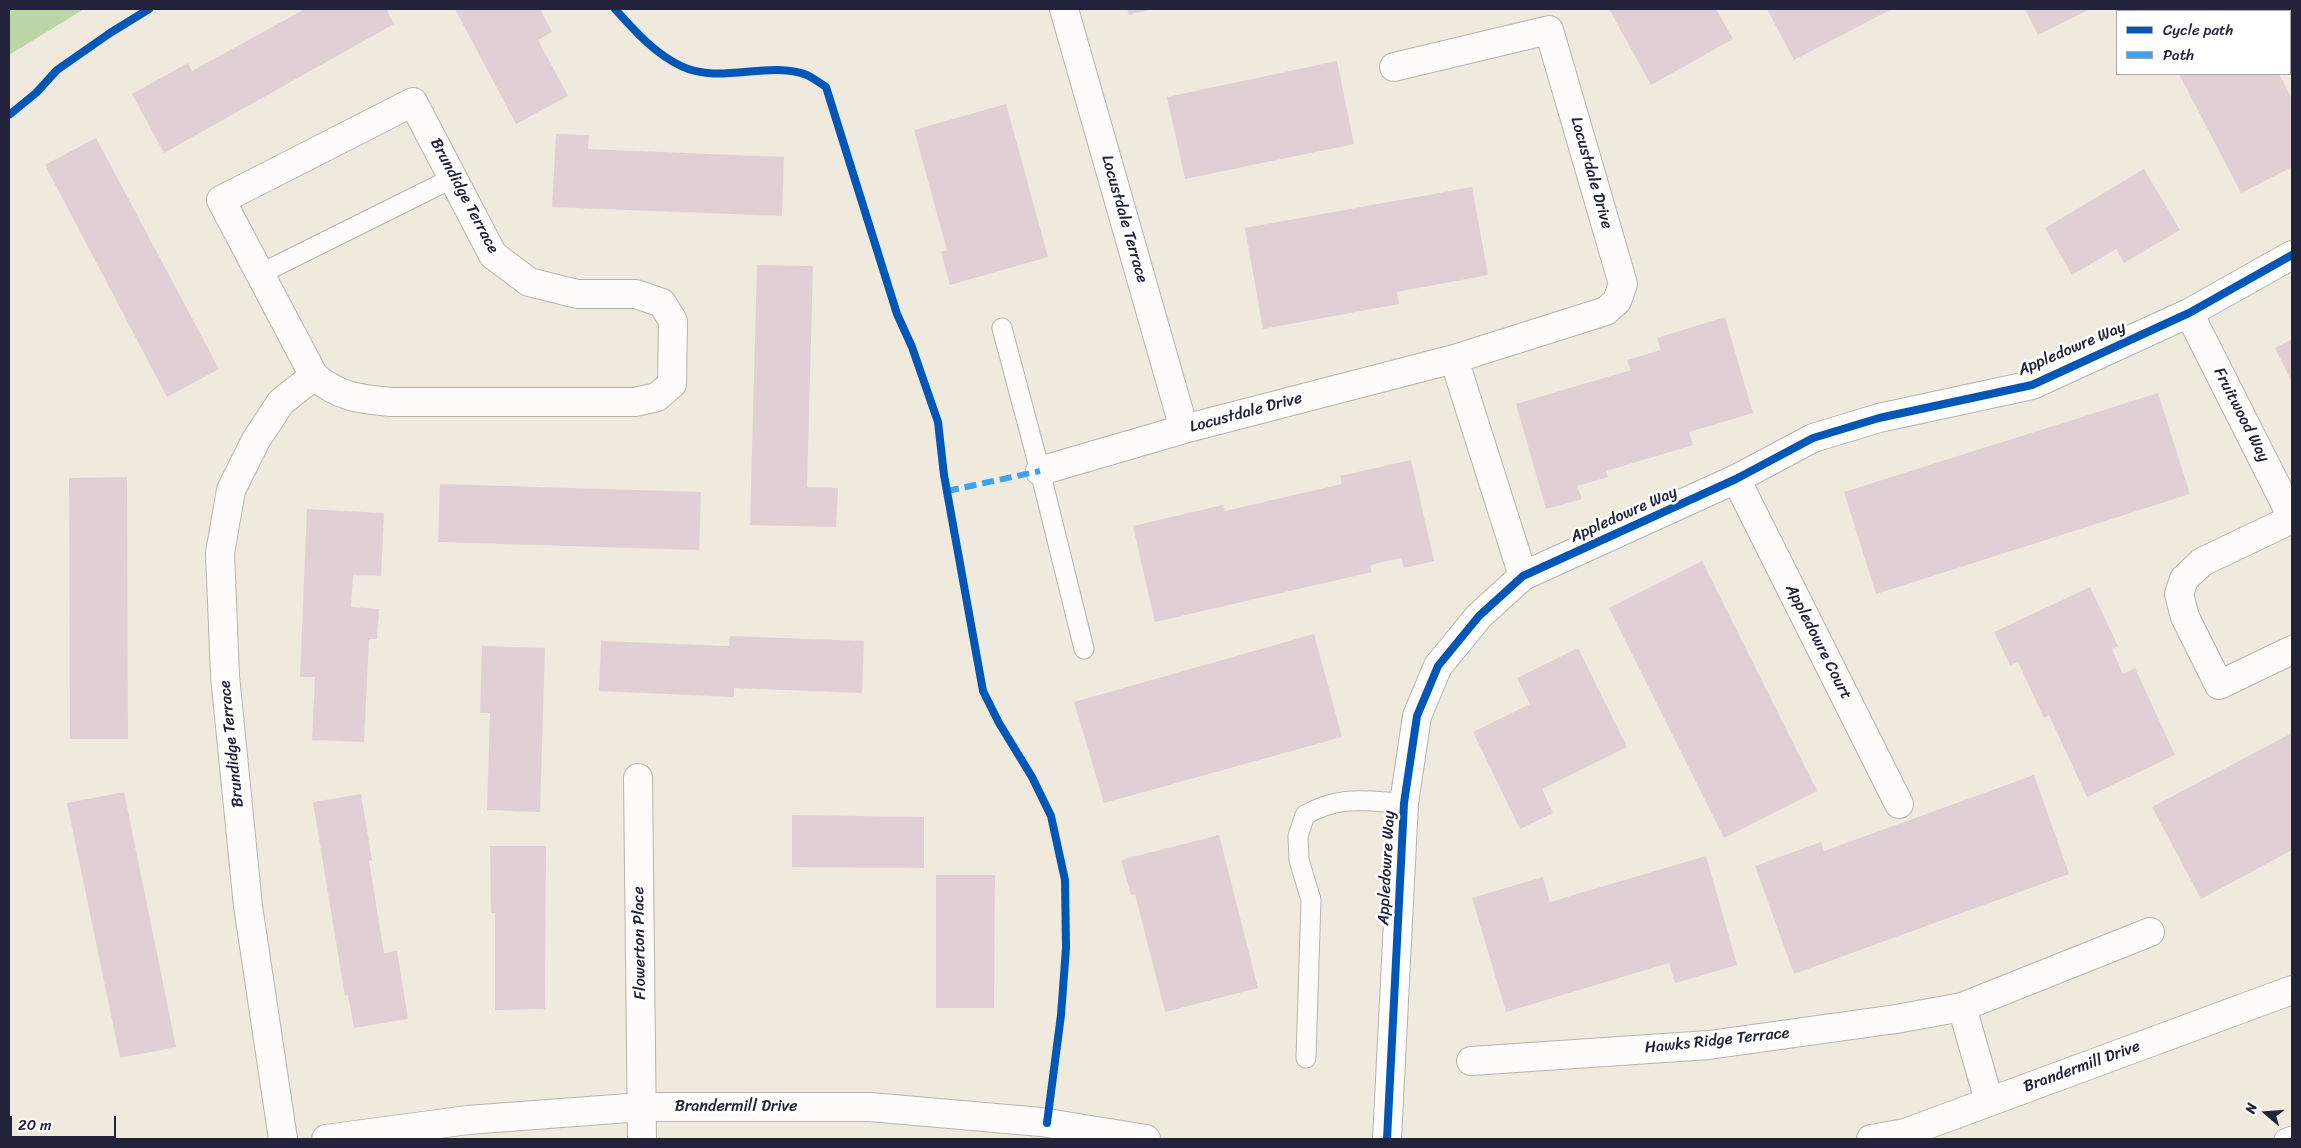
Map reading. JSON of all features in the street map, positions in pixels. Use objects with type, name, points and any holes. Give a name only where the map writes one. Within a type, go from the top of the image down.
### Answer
[{"type":"street","name":"Locustdale Terrace","points":[[1064,9],[1184,429]]},
{"type":"street","name":"Locustdale Drive","points":[[1040,471],[1184,429],[1454,359],[1606,311],[1616,301],[1623,284],[1549,30],[1394,68]]},
{"type":"street","name":"Brundidge Terrace","points":[[414,102],[453,178],[493,255],[529,282],[577,294],[636,294],[662,303],[673,321],[672,384],[657,397],[635,402],[390,402],[358,399],[329,388],[314,376],[221,200],[414,102]]},
{"type":"street","name":"Appledowre Way","points":[[1387,1139],[1404,803],[1417,716],[1438,666],[1479,616],[1523,576],[1736,479],[1813,438],[1879,418],[2032,385],[2189,313],[2292,255]]},
{"type":"street","name":"Fruitwood Way","points":[[2189,313],[2292,518],[2202,562],[2184,579],[2179,594],[2185,617],[2219,685],[2292,650]]},
{"type":"street","points":[[1454,359],[1523,576]]},
{"type":"street","name":"Brundidge Terrace","points":[[283,1139],[248,906],[225,676],[220,553],[231,490],[256,440],[281,402],[314,376]]},
{"type":"street","name":"Appledowre Court","points":[[1736,479],[1899,804]]},
{"type":"street","name":"Flowerton Place","points":[[638,778],[642,1139]]},
{"type":"street","name":"Hawks Ridge Terrace","points":[[1471,1061],[1709,1044],[1896,1019],[1962,1007],[2150,932]]},
{"type":"street","name":"Brandermill Drive","points":[[1871,1139],[1905,1133],[2292,990]]},
{"type":"street","points":[[1962,1007],[1989,1101]]},
{"type":"street","name":"Brandermill Drive","points":[[326,1139],[468,1120],[642,1107],[870,1107],[1041,1122],[1146,1139]]},
{"type":"lane","points":[[260,274],[453,178]]},
{"type":"lane","points":[[1002,328],[1084,649]]},
{"type":"lane","points":[[1306,1058],[1311,900],[1299,860],[1298,836],[1305,814],[1322,805],[1344,800],[1404,803]]},
{"type":"lane","points":[[2284,1139],[2292,1136]]},
{"type":"green space","points":[[9,9],[84,9],[9,55]]},
{"type":"building","points":[[305,9],[386,9],[394,24],[164,153],[132,94],[188,63],[192,71]]},
{"type":"building","points":[[455,9],[540,9],[552,32],[538,40],[568,96],[516,124]]},
{"type":"building","points":[[1127,9],[1152,9],[1129,15]]},
{"type":"building","points":[[1609,9],[1716,9],[1733,39],[1651,85]]},
{"type":"building","points":[[1767,9],[1892,9],[1794,60]]},
{"type":"building","points":[[2025,9],[2090,9],[2038,35]]},
{"type":"building","points":[[2246,9],[2246,10],[2212,10]]},
{"type":"building","points":[[1337,61],[1354,144],[1185,179],[1167,97]]},
{"type":"building","points":[[2180,75],[2280,75],[2292,99],[2292,167],[2241,193]]},
{"type":"building","points":[[1006,104],[1048,257],[950,285],[941,252],[947,250],[914,130]]},
{"type":"building","points":[[556,134],[589,135],[588,149],[784,157],[782,216],[552,207]]},
{"type":"building","points":[[96,138],[219,369],[167,397],[45,165]]},
{"type":"building","points":[[2144,169],[2180,230],[2124,263],[2116,249],[2072,275],[2045,228]]},
{"type":"building","points":[[1472,187],[1488,275],[1397,292],[1399,304],[1263,329],[1245,228]]},
{"type":"building","points":[[757,265],[813,266],[807,487],[838,488],[836,527],[750,525]]},
{"type":"building","points":[[1725,317],[1753,413],[1689,432],[1693,445],[1606,471],[1608,477],[1577,486],[1582,499],[1546,509],[1516,404],[1631,370],[1627,360],[1661,350],[1657,338]]},
{"type":"building","points":[[2292,339],[2292,382],[2275,348]]},
{"type":"building","points":[[2158,393],[2190,494],[1876,594],[1844,492]]},
{"type":"building","points":[[1411,460],[1434,561],[1404,568],[1401,558],[1370,565],[1372,572],[1155,622],[1133,526],[1223,505],[1225,511],[1342,484],[1340,476]]},
{"type":"building","points":[[127,477],[128,739],[70,739],[69,478]]},
{"type":"building","points":[[440,484],[701,492],[699,550],[438,542]]},
{"type":"building","points":[[307,509],[384,513],[381,576],[353,575],[351,607],[379,609],[377,639],[369,639],[364,742],[312,740],[315,677],[300,677]]},
{"type":"building","points":[[1702,561],[1817,791],[1724,838],[1609,608]]},
{"type":"building","points":[[2090,587],[2118,646],[2112,649],[2123,674],[2135,668],[2175,755],[2087,797],[2049,715],[2044,718],[2018,662],[2010,665],[1994,632]]},
{"type":"building","points":[[1314,634],[1342,737],[1104,803],[1074,702]]},
{"type":"building","points":[[730,636],[864,641],[862,693],[734,688],[734,697],[599,691],[601,641],[729,646]]},
{"type":"building","points":[[482,646],[545,648],[540,812],[487,810],[490,713],[480,713]]},
{"type":"building","points":[[1578,648],[1627,747],[1542,789],[1553,813],[1520,829],[1473,732],[1530,704],[1517,678]]},
{"type":"building","points":[[2292,733],[2292,850],[2201,899],[2152,807]]},
{"type":"building","points":[[2034,775],[2069,874],[1794,974],[1755,866],[1821,842],[1824,851]]},
{"type":"building","points":[[124,792],[176,1047],[120,1058],[67,803]]},
{"type":"building","points":[[361,794],[372,860],[369,861],[384,953],[397,951],[408,1019],[354,1028],[348,995],[345,996],[313,802]]},
{"type":"building","points":[[792,815],[924,817],[924,868],[792,867]]},
{"type":"building","points":[[1219,835],[1258,988],[1165,1012],[1135,894],[1131,895],[1121,860]]},
{"type":"building","points":[[490,846],[546,846],[545,1009],[495,1010],[495,913],[491,913]]},
{"type":"building","points":[[1706,856],[1737,965],[1675,983],[1669,963],[1506,1012],[1472,898],[1543,877],[1550,902]]},
{"type":"building","points":[[936,875],[995,875],[994,1008],[936,1008]]},
{"type":"marked path","points":[[947,491],[1040,471]]},
{"type":"cycle path","points":[[9,115],[36,93],[57,70],[110,33],[149,9]]},
{"type":"cycle path","points":[[615,9],[662,55],[681,66],[696,71],[712,73],[792,71],[807,75],[826,87],[897,314],[912,347],[938,422],[944,475],[983,691],[999,723],[1032,777],[1051,816],[1065,880],[1066,948],[1061,1015],[1047,1123]]},
{"type":"cycle path","points":[[1387,1139],[1404,803],[1417,716],[1438,666],[1479,616],[1523,576],[1736,479],[1813,438],[1879,418],[2032,385],[2189,313],[2292,255]]}]
